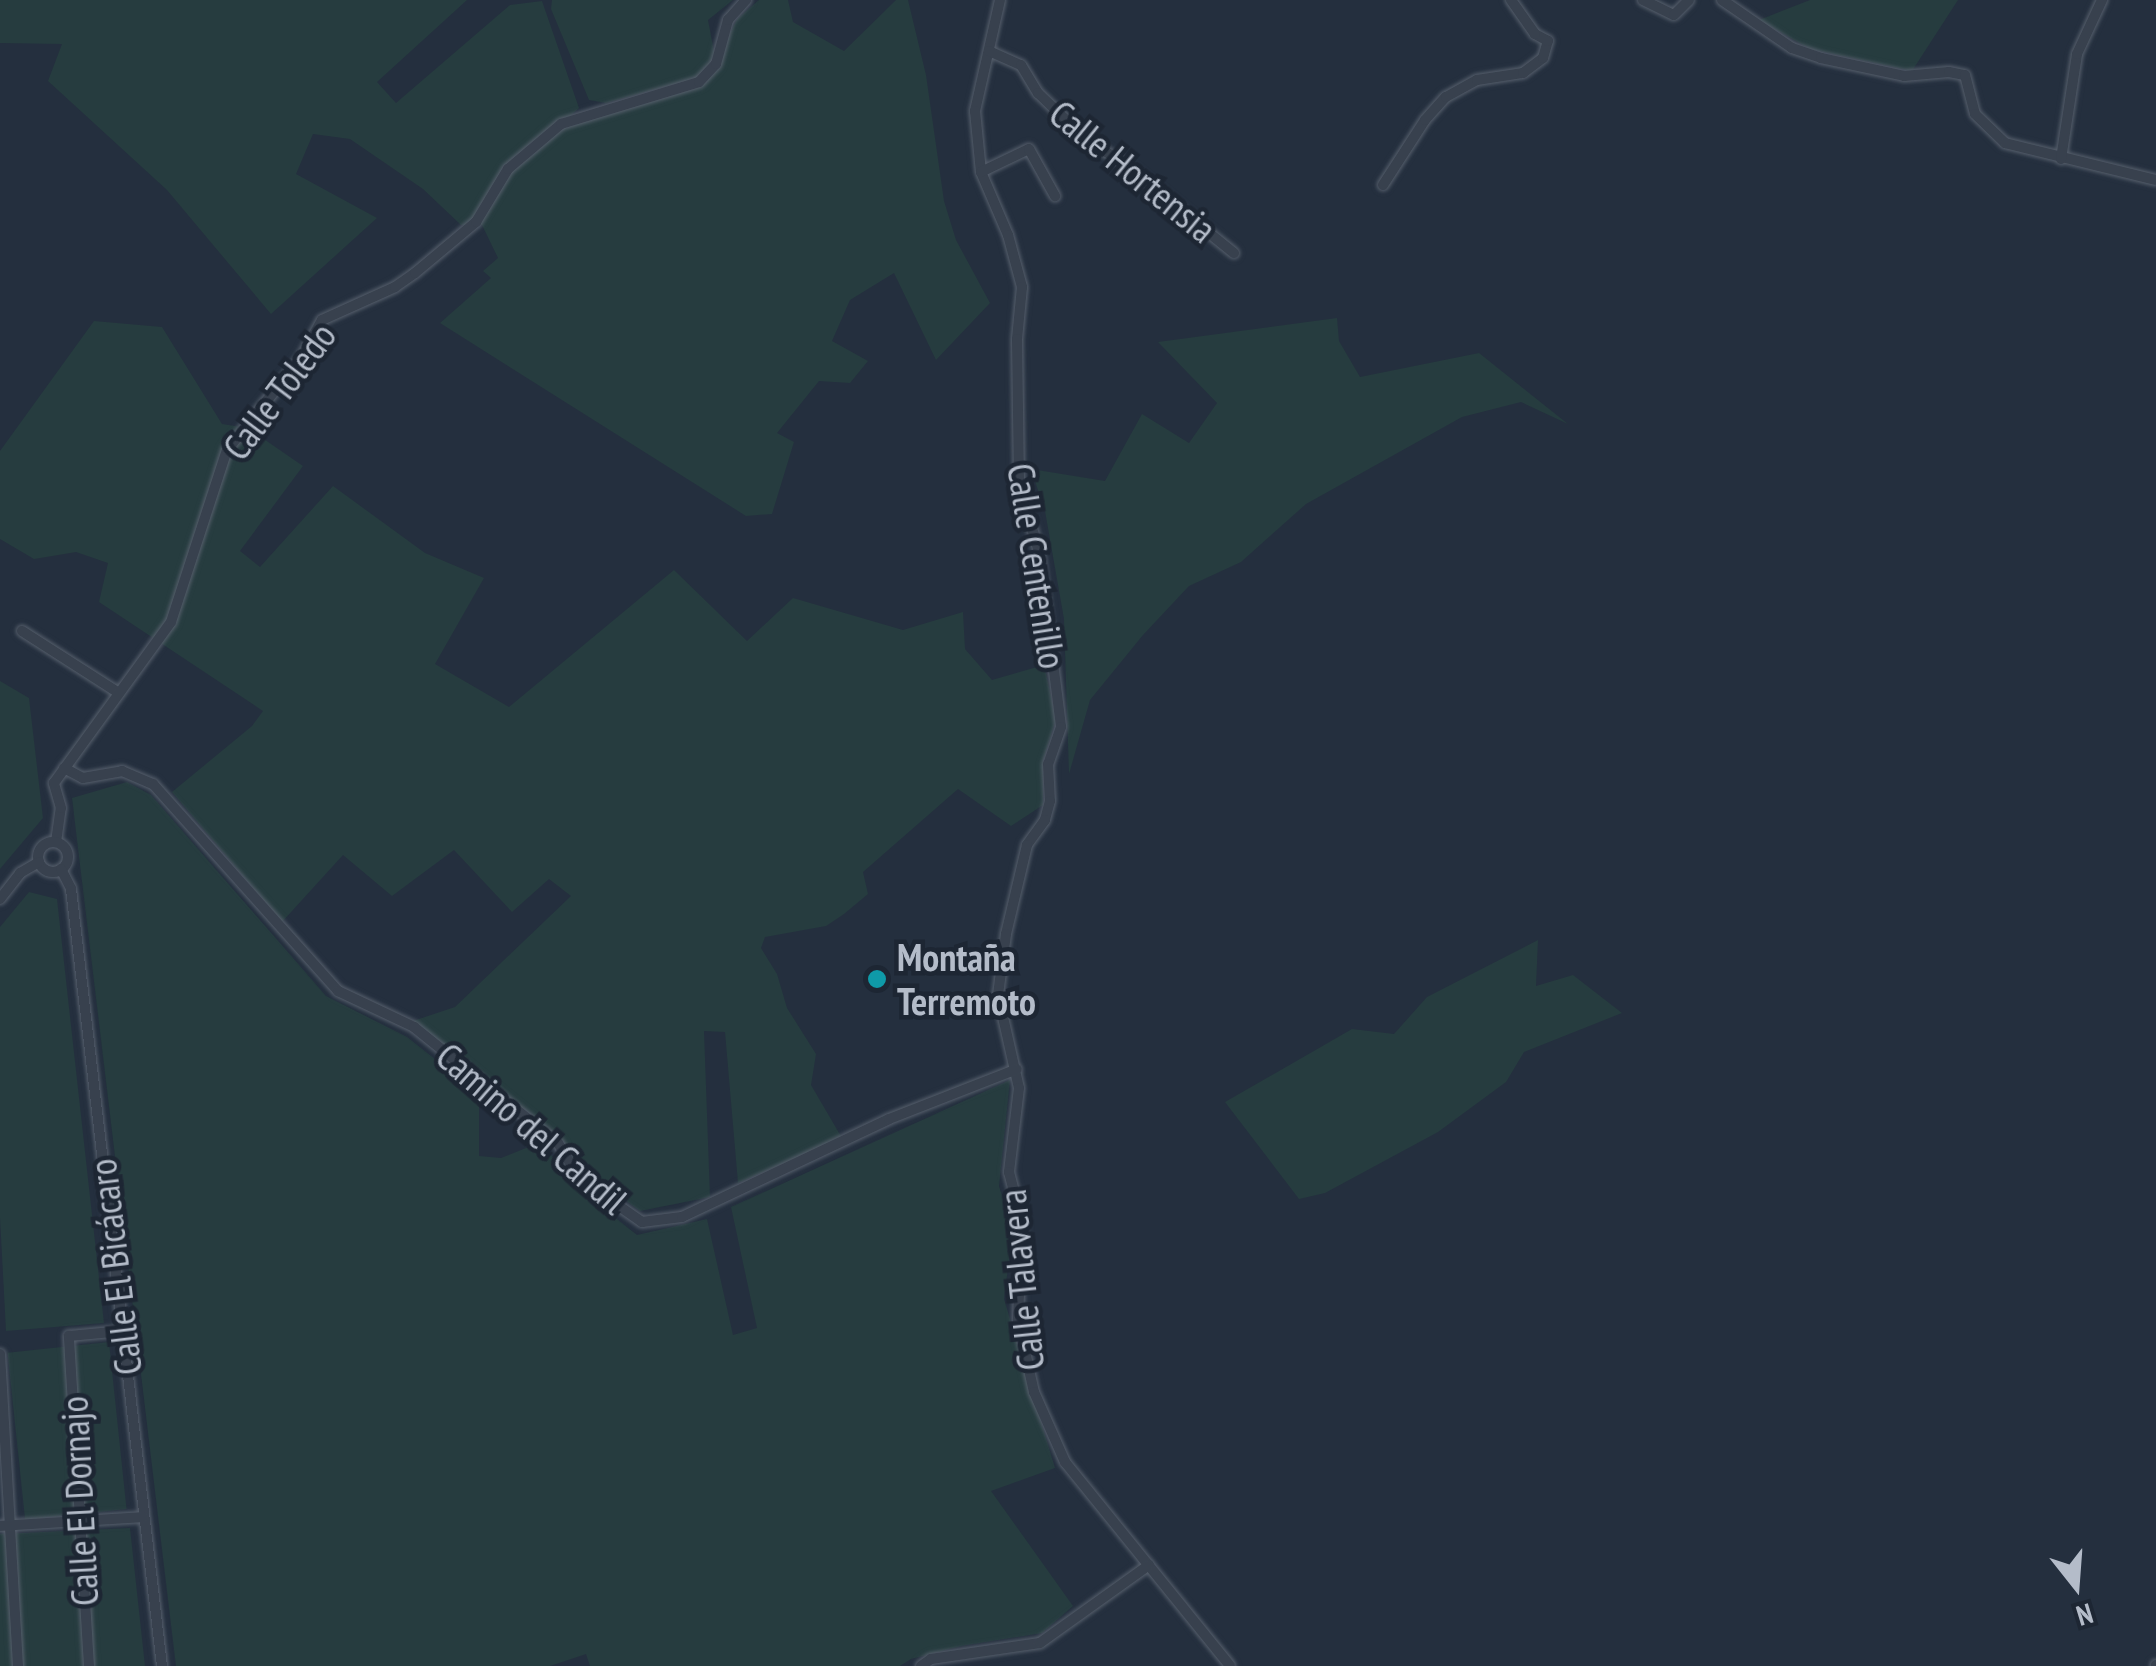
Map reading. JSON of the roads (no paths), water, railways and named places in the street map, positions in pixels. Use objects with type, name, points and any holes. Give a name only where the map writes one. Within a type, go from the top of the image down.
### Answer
[{"type":"street","name":"Calle Toledo","points":[[64,768],[170,622],[227,450],[301,358],[322,320],[394,287],[415,273],[476,222],[508,169],[562,124],[699,82],[716,64],[728,20],[746,0]]},
{"type":"street","name":"Calle Centenillo","points":[[1000,0],[975,112],[981,172],[1008,235],[1022,286],[1017,338],[1019,484],[1039,552],[1061,727],[1048,764],[1050,801],[1044,820],[1027,845],[1004,949],[999,1012],[1018,1069]]},
{"type":"street","points":[[1383,186],[1425,120],[1446,98],[1477,80],[1523,73],[1543,58],[1548,41],[1535,34],[1510,0]]},
{"type":"street","points":[[1643,0],[1674,15],[1689,0]]},
{"type":"street","points":[[1722,0],[1792,48],[1822,58],[1904,76],[1950,72],[1965,75],[1975,114],[1982,125],[2005,143],[2156,180]]},
{"type":"street","points":[[2062,159],[2077,54],[2099,1]]},
{"type":"street","name":"Calle Hortensia","points":[[989,50],[1021,65],[1038,93],[1087,140],[1234,253]]},
{"type":"street","points":[[981,172],[1029,149],[1055,196]]},
{"type":"street","points":[[22,631],[119,693]]},
{"type":"street","points":[[56,842],[61,808],[54,783],[64,768]]},
{"type":"street","name":"Camino del Candil","points":[[64,768],[83,778],[122,771],[154,784],[338,992],[414,1027],[558,1143],[580,1178],[642,1222],[682,1217],[889,1119],[1018,1069]]},
{"type":"street","points":[[56,842],[67,852],[61,870],[44,870],[39,862],[40,848],[56,842]]},
{"type":"street","points":[[0,898],[20,873],[39,862]]},
{"type":"street","name":"Calle El Bicácaro","points":[[61,870],[71,890],[162,1666]]},
{"type":"street","name":"Calle Talavera","points":[[1018,1069],[1009,1172],[1022,1223],[1018,1320],[1034,1392],[1065,1462],[1230,1666]]},
{"type":"street","name":"Calle El Dornajo","points":[[89,1666],[69,1336],[123,1332]]},
{"type":"street","points":[[0,1354],[5,1526],[18,1666]]},
{"type":"street","points":[[5,1526],[144,1517]]},
{"type":"street","points":[[922,1666],[931,1659],[1040,1642],[1149,1565]]},
{"type":"place","name":"Montaña Terremoto","points":[[877,979]]}]
